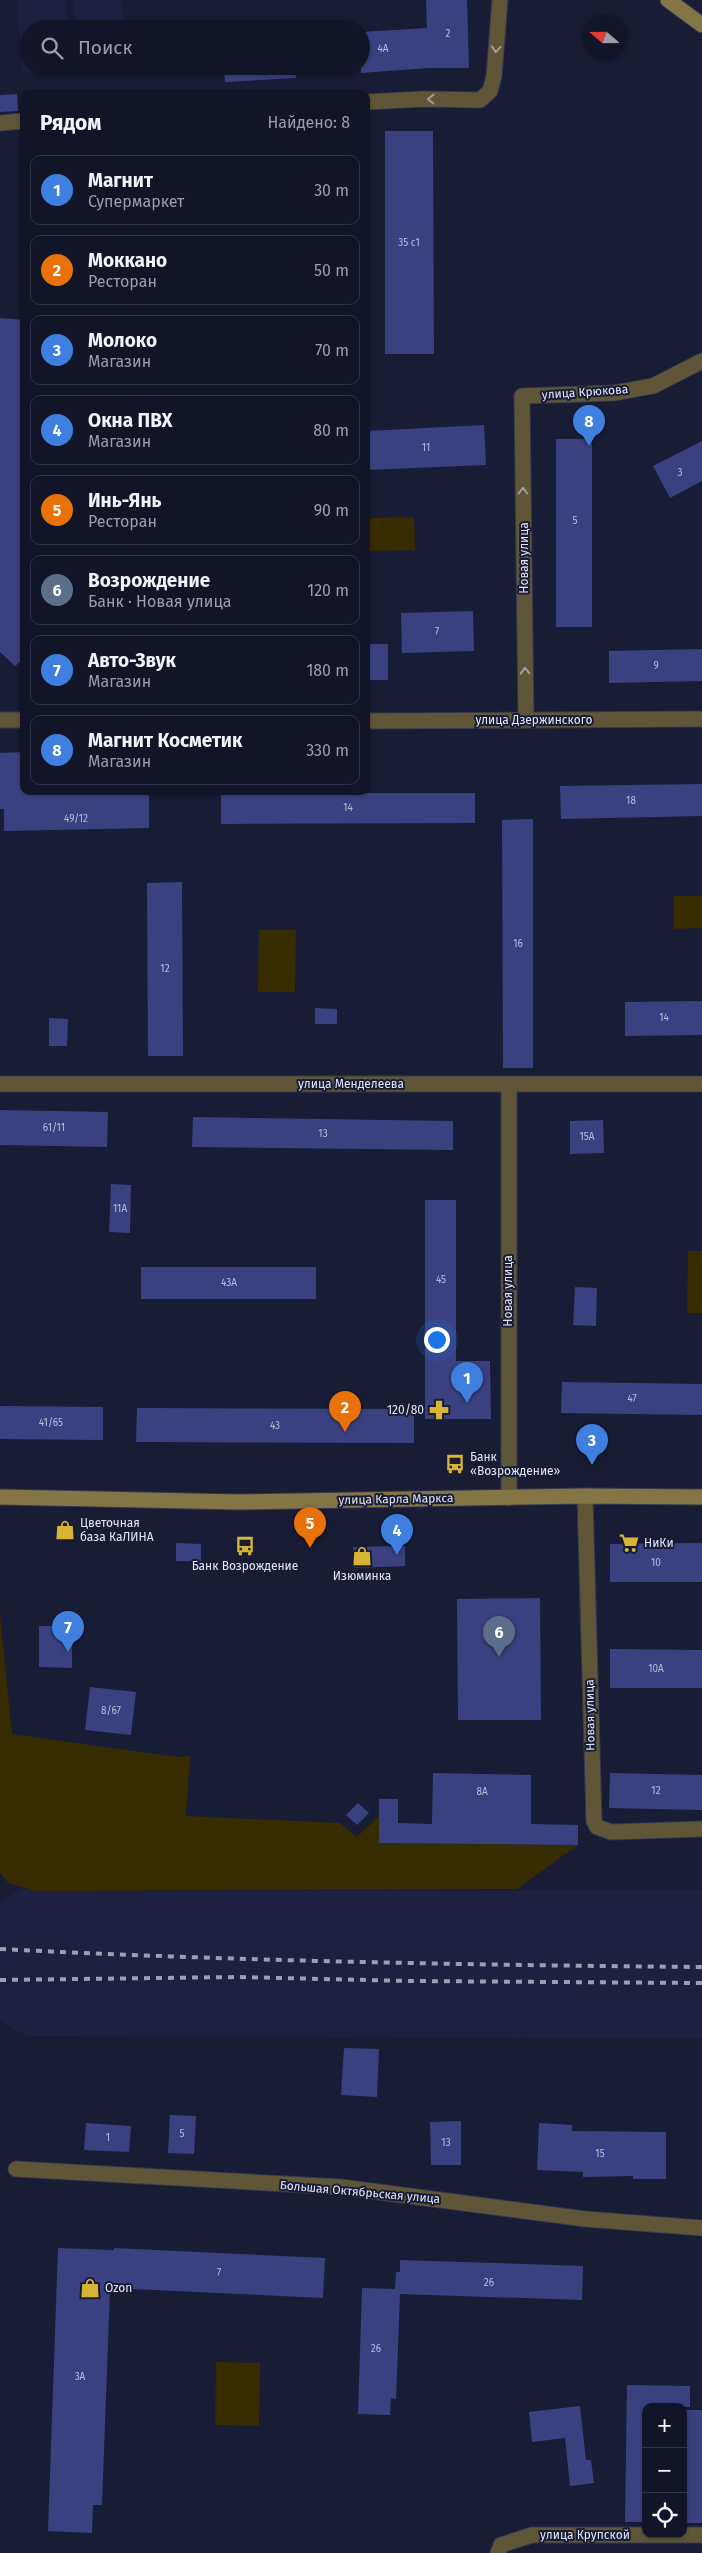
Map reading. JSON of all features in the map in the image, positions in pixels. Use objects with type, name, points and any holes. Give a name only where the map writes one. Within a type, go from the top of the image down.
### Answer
[{"type":"street","points":[[370,102],[423,99],[480,100],[490,91],[494,76],[500,0]]},
{"type":"street","points":[[671,1],[702,25]]},
{"type":"street","points":[[0,123],[20,121]]},
{"type":"street","name":"улица Крюкова","points":[[522,396],[614,393],[653,386],[702,362]]},
{"type":"street","name":"Новая улица","points":[[522,396],[526,720]]},
{"type":"street","name":"улица Дзержинского","points":[[370,721],[702,719]]},
{"type":"street","points":[[0,720],[20,720]]},
{"type":"street","name":"улица Менделеева","points":[[0,1084],[702,1084]]},
{"type":"street","name":"Новая улица","points":[[509,1085],[509,1498]]},
{"type":"street","name":"Новая улица","points":[[585,1496],[594,1821],[597,1827],[611,1832],[702,1829]]},
{"type":"street","name":"улица Карла Маркса","points":[[0,1497],[239,1502],[585,1496],[702,1496]]},
{"type":"street","name":"Большая Октябрьская улица","points":[[16,2169],[340,2187],[585,2219],[702,2228]]},
{"type":"street","name":"улица Крупской","points":[[499,2549],[532,2535],[702,2535]]},
{"type":"shaded area","points":[[17,0],[66,0],[67,20],[20,20],[20,43]]},
{"type":"shaded area","points":[[73,0],[122,0],[123,20],[74,20]]},
{"type":"shaded area","points":[[414,517],[415,550],[370,551],[370,518]]},
{"type":"shaded area","points":[[674,896],[702,896],[702,928],[674,929]]},
{"type":"shaded area","points":[[259,930],[296,930],[295,992],[258,992]]},
{"type":"shaded area","points":[[688,1251],[702,1251],[702,1313],[687,1313]]},
{"type":"shaded area","points":[[0,1614],[12,1734],[177,1757],[190,1756],[186,1816],[340,1823],[357,1837],[379,1816],[379,1843],[578,1845],[517,1889],[35,1891],[8,1883],[0,1872]]},
{"type":"shaded area","points":[[23,1888],[35,1891],[702,1890],[702,2038],[25,2036],[0,2020],[0,1901]]},
{"type":"shaded area","points":[[216,2362],[260,2363],[259,2426],[215,2425]]},
{"type":"building","points":[[426,0],[467,0],[469,68],[429,68],[370,72],[370,31],[427,28]]},
{"type":"building","points":[[225,75],[296,75],[296,78],[225,82]]},
{"type":"building","points":[[17,94],[18,111],[0,112],[0,95]]},
{"type":"building","points":[[385,131],[433,131],[434,354],[385,354]]},
{"type":"building","points":[[0,318],[20,320],[20,662],[15,666],[0,652]]},
{"type":"building","points":[[484,425],[486,465],[370,470],[370,431]]},
{"type":"building","points":[[556,439],[592,439],[592,627],[556,627]]},
{"type":"building","points":[[702,441],[702,481],[670,498],[653,466]]},
{"type":"building","points":[[473,611],[474,651],[402,653],[401,613]]},
{"type":"building","points":[[370,644],[388,644],[388,680],[370,680]]},
{"type":"building","points":[[702,649],[702,681],[609,683],[609,651]]},
{"type":"building","points":[[20,752],[20,795],[149,795],[149,828],[4,831],[4,809],[0,809],[0,753]]},
{"type":"building","points":[[702,784],[702,816],[561,819],[560,786]]},
{"type":"building","points":[[475,793],[475,823],[221,824],[221,795]]},
{"type":"building","points":[[533,819],[533,1068],[503,1068],[502,820]]},
{"type":"building","points":[[182,882],[183,1056],[148,1056],[147,883]]},
{"type":"building","points":[[702,1001],[702,1035],[625,1036],[625,1002]]},
{"type":"building","points":[[315,1008],[337,1009],[337,1024],[315,1024]]},
{"type":"building","points":[[49,1018],[68,1019],[67,1046],[49,1046]]},
{"type":"building","points":[[0,1110],[108,1112],[107,1147],[0,1145]]},
{"type":"building","points":[[193,1117],[453,1121],[453,1150],[192,1147]]},
{"type":"building","points":[[603,1120],[604,1153],[570,1154],[570,1121]]},
{"type":"building","points":[[111,1184],[131,1185],[130,1233],[109,1232]]},
{"type":"building","points":[[425,1200],[456,1200],[456,1361],[490,1361],[491,1419],[425,1419]]},
{"type":"building","points":[[141,1267],[316,1267],[316,1299],[141,1299]]},
{"type":"building","points":[[575,1287],[597,1288],[596,1326],[573,1325]]},
{"type":"building","points":[[562,1382],[702,1384],[702,1415],[561,1413]]},
{"type":"building","points":[[0,1406],[103,1407],[103,1440],[0,1439]]},
{"type":"building","points":[[137,1408],[414,1409],[414,1443],[136,1442]]},
{"type":"building","points":[[176,1543],[201,1544],[201,1561],[176,1561]]},
{"type":"building","points":[[702,1543],[702,1582],[610,1582],[610,1544]]},
{"type":"building","points":[[405,1546],[405,1566],[354,1568],[353,1547]]},
{"type":"building","points":[[540,1598],[541,1720],[458,1720],[457,1599]]},
{"type":"building","points":[[39,1626],[72,1626],[72,1668],[39,1667]]},
{"type":"building","points":[[610,1649],[702,1650],[702,1688],[610,1688]]},
{"type":"building","points":[[90,1687],[136,1692],[131,1735],[85,1730]]},
{"type":"building","points":[[433,1773],[531,1775],[531,1824],[578,1825],[578,1845],[379,1843],[379,1799],[398,1799],[398,1823],[432,1824]]},
{"type":"building","points":[[610,1773],[702,1775],[702,1810],[609,1808]]},
{"type":"building","points":[[358,1803],[369,1813],[357,1825],[346,1815]]},
{"type":"building","points":[[344,2048],[379,2049],[377,2097],[341,2095]]},
{"type":"building","points":[[170,2115],[196,2116],[194,2154],[168,2153]]},
{"type":"building","points":[[461,2121],[461,2165],[431,2165],[430,2122]]},
{"type":"building","points":[[86,2123],[131,2126],[129,2152],[84,2150]]},
{"type":"building","points":[[539,2123],[572,2125],[572,2131],[666,2132],[666,2179],[633,2179],[633,2176],[583,2177],[583,2172],[537,2170]]},
{"type":"building","points":[[58,2248],[114,2250],[114,2248],[325,2258],[323,2298],[110,2288],[102,2505],[93,2505],[92,2533],[48,2531]]},
{"type":"building","points":[[400,2260],[583,2266],[582,2300],[400,2294],[396,2399],[391,2398],[390,2415],[358,2414],[362,2288],[395,2289],[396,2272],[400,2272]]},
{"type":"building","points":[[627,2385],[690,2386],[690,2407],[687,2407],[687,2403],[642,2403],[642,2522],[625,2522]]},
{"type":"building","points":[[580,2406],[586,2460],[591,2460],[594,2483],[570,2486],[565,2438],[532,2442],[529,2412]]},
{"type":"building","points":[[687,2410],[702,2410],[702,2523],[687,2523]]},
{"type":"railway","points":[[0,1949],[351,1962],[702,1967]]},
{"type":"railway","points":[[0,1980],[238,1977],[408,1981],[702,1983]]},
{"type":"place","name":"Магнит Косметик","points":[[589,446]]},
{"type":"place","name":"Магнит","points":[[467,1403]]},
{"type":"place","name":"120/80","points":[[439,1410]]},
{"type":"place","name":"Моккано","points":[[345,1432]]},
{"type":"place","name":"Банк «Возрождение»","points":[[455,1464]]},
{"type":"place","name":"Молоко","points":[[592,1465]]},
{"type":"place","name":"Цветочная база КаЛИНА","points":[[65,1530]]},
{"type":"place","name":"НиКи","points":[[629,1543]]},
{"type":"place","name":"Банк Возрождение","points":[[245,1546]]},
{"type":"place","name":"Инь-Янь","points":[[310,1548]]},
{"type":"place","name":"Окна ПВХ","points":[[397,1555]]},
{"type":"place","name":"Изюминка","points":[[362,1556]]},
{"type":"place","name":"Авто-Звук","points":[[68,1652]]},
{"type":"place","name":"Возрождение","points":[[499,1657]]},
{"type":"place","name":"Ozon","points":[[90,2288]]}]
